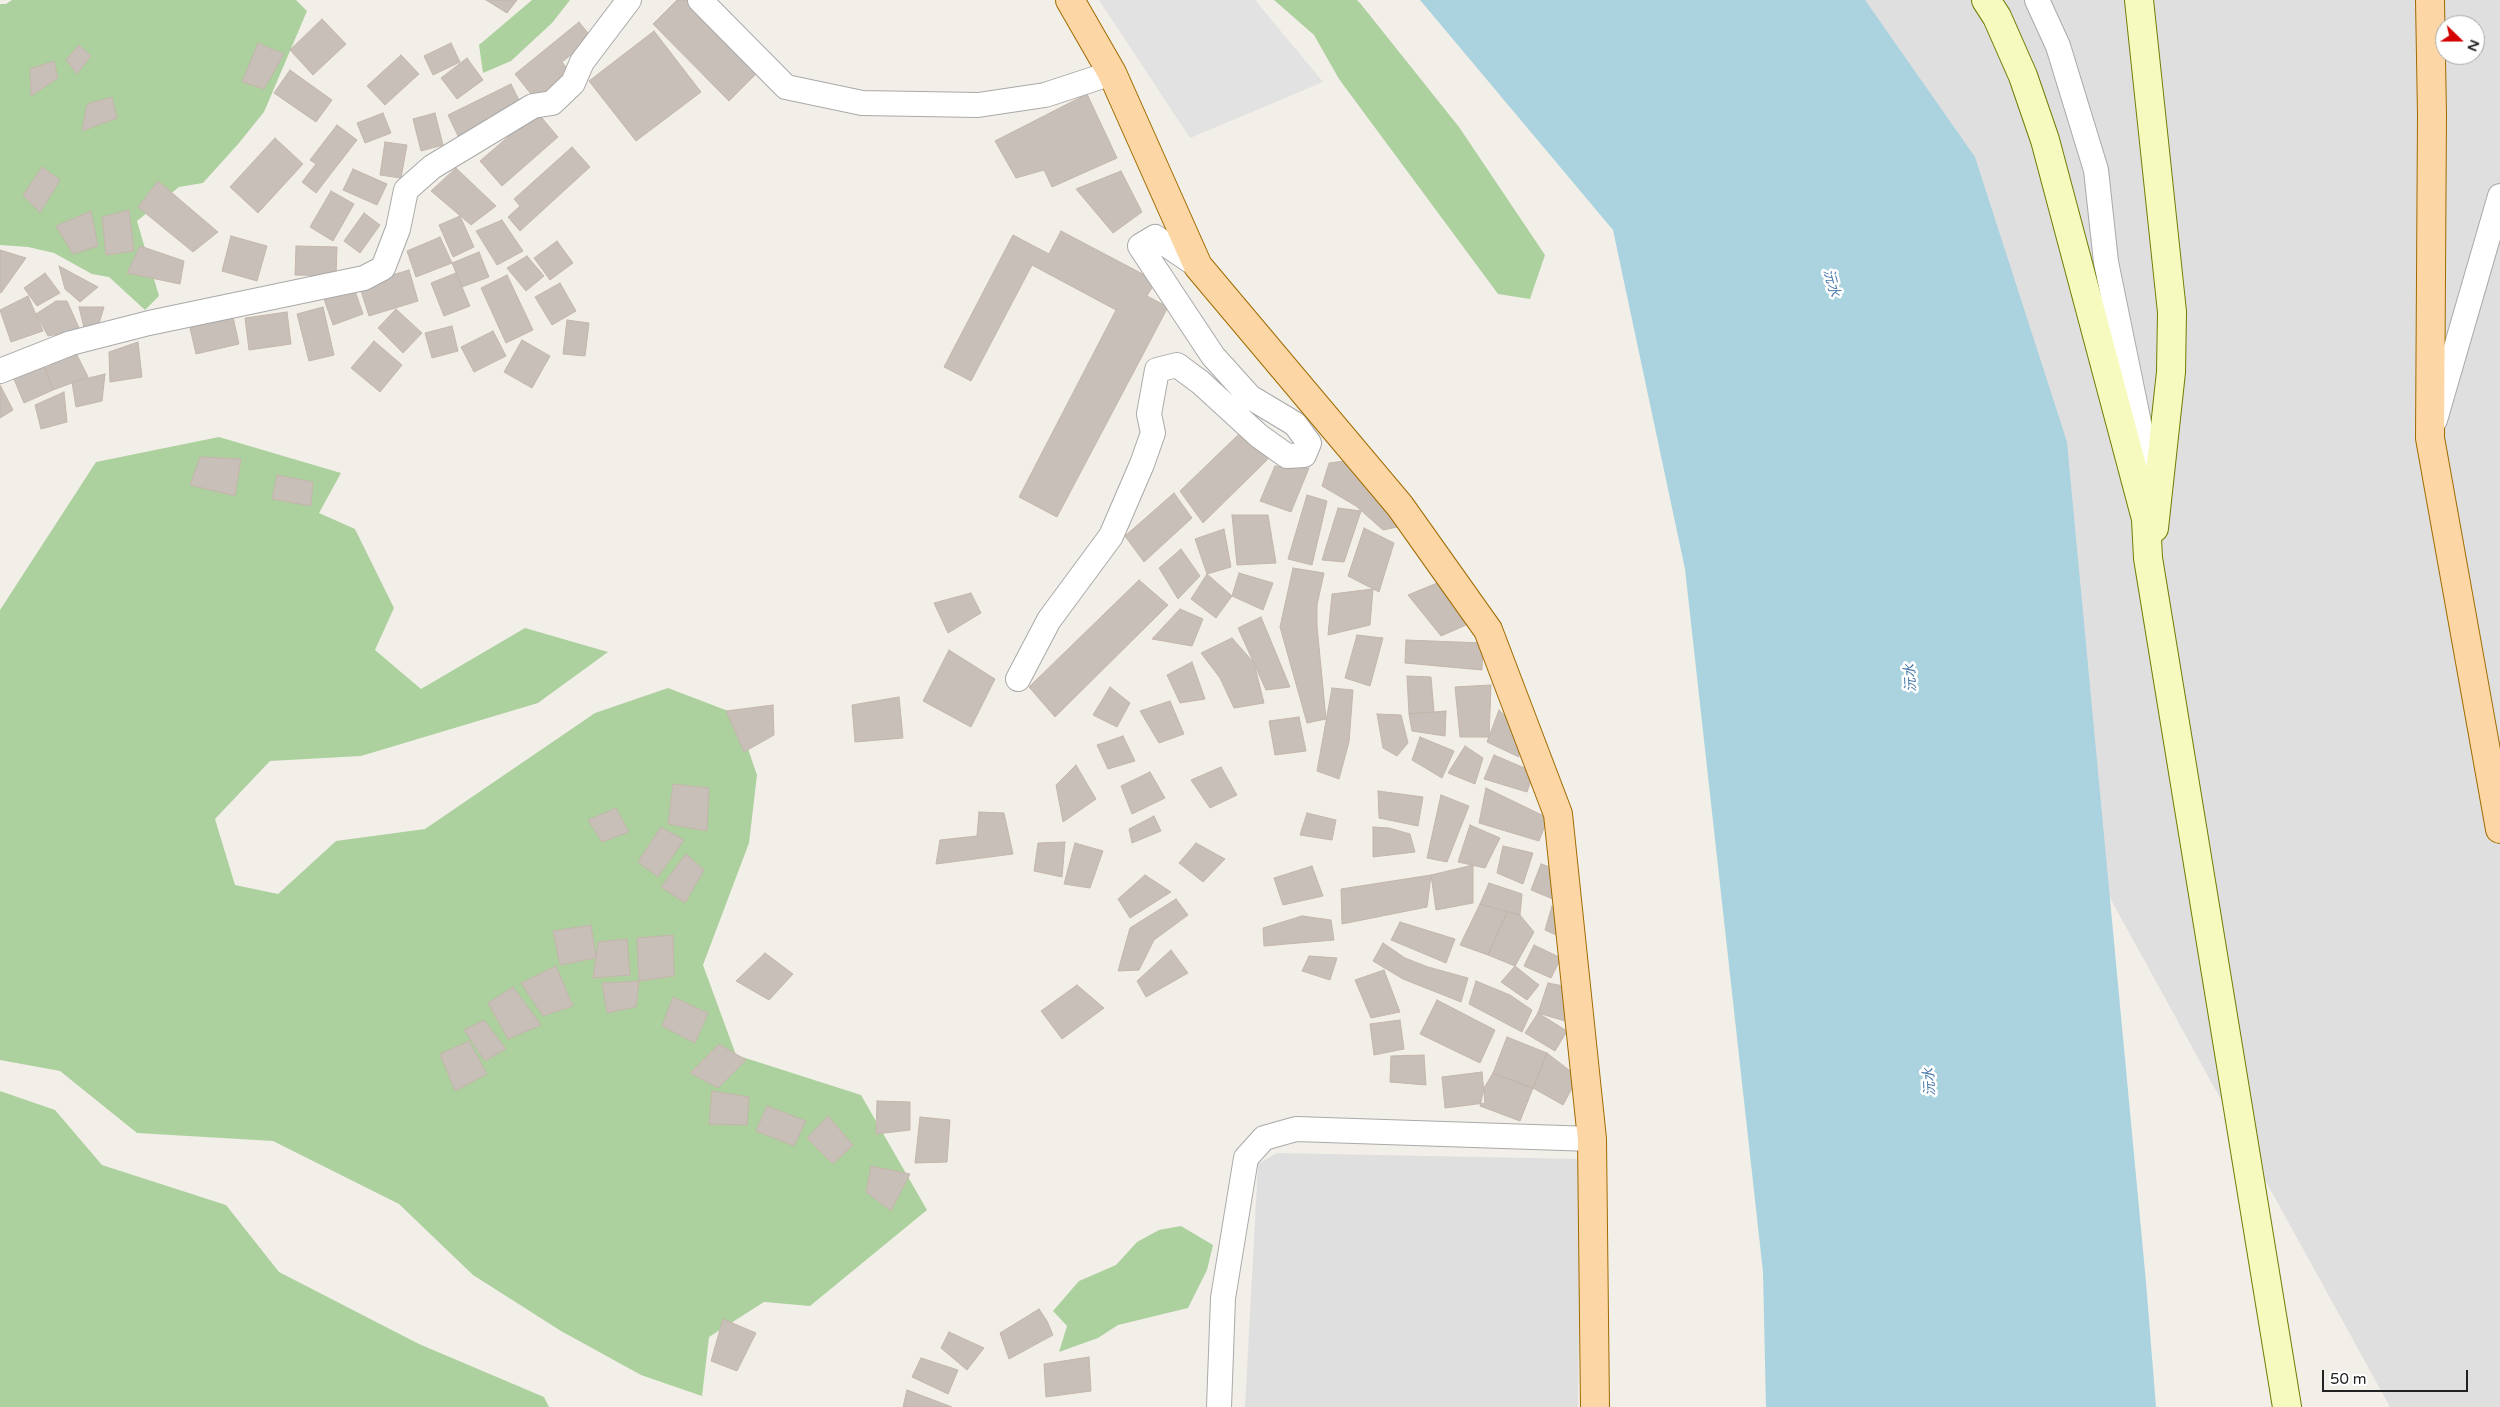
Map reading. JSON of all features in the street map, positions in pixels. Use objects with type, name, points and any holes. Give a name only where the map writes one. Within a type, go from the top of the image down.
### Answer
[{"type":"main road","points":[[1070,0],[1112,73],[1198,266],[1400,506],[1488,630],[1558,814],[1592,1139],[1595,1407]]},
{"type":"main road","points":[[2430,0],[2432,115],[2430,438],[2500,829]]},
{"type":"street","points":[[0,371],[71,343],[149,323],[364,278],[383,268],[398,229],[406,190],[432,167],[534,106],[552,103],[573,83],[582,62],[628,0]]},
{"type":"street","points":[[700,0],[786,87],[862,103],[978,105],[1045,95],[1112,73]]},
{"type":"street","points":[[1986,0],[1997,17],[2023,76],[2045,140],[2146,518],[2148,558],[2287,1407]]},
{"type":"street","points":[[2037,0],[2058,46],[2096,170],[2106,262],[2157,512]]},
{"type":"street","points":[[2139,0],[2172,312],[2171,372],[2157,512],[2148,558]]},
{"type":"street","points":[[2430,438],[2500,196]]},
{"type":"street","points":[[1018,679],[1049,620],[1110,536],[1142,464],[1153,433],[1149,414],[1157,370],[1177,365],[1200,382],[1259,436],[1287,456],[1304,455],[1309,443],[1296,424],[1250,397],[1214,356],[1140,246],[1154,238],[1198,266]]},
{"type":"street","points":[[1219,1407],[1224,1298],[1246,1158],[1264,1138],[1296,1129],[1592,1139]]},
{"type":"shaded area","points":[[1099,0],[1255,0],[1323,82],[1190,138]]},
{"type":"shaded area","points":[[1616,0],[2500,0],[2500,1407],[2390,1407]]},
{"type":"shaded area","points":[[1277,1153],[1581,1159],[1578,1407],[1245,1407],[1258,1164]]},
{"type":"green space","points":[[12,0],[296,0],[307,11],[264,112],[239,143],[203,183],[179,187],[137,221],[159,296],[145,310],[109,277],[92,274],[54,253],[28,247],[0,245],[0,4],[6,4]]},
{"type":"green space","points":[[532,0],[570,0],[552,23],[511,61],[483,73],[479,45]]},
{"type":"green space","points":[[1274,0],[1357,0],[1360,3],[1459,127],[1545,255],[1530,299],[1498,294],[1339,79],[1314,35]]},
{"type":"green space","points":[[219,437],[341,473],[319,513],[355,529],[394,608],[375,650],[421,689],[525,628],[608,652],[538,703],[361,756],[270,761],[215,819],[235,885],[278,894],[336,841],[425,829],[595,713],[668,688],[736,714],[757,775],[749,843],[703,965],[736,1055],[861,1095],[927,1210],[810,1306],[764,1302],[709,1337],[702,1396],[641,1375],[561,1331],[473,1275],[399,1204],[273,1141],[137,1133],[60,1071],[0,1060],[0,610],[96,462]]},
{"type":"green space","points":[[0,1091],[55,1110],[102,1165],[226,1205],[279,1272],[419,1344],[544,1397],[549,1407],[0,1407]]},
{"type":"green space","points":[[1181,1226],[1213,1245],[1207,1270],[1188,1308],[1118,1325],[1098,1338],[1059,1352],[1067,1326],[1053,1311],[1079,1281],[1116,1265],[1137,1242],[1159,1230]]},
{"type":"water","name":"沅水","points":[[1420,0],[1865,0],[1975,157],[2067,442],[2146,1282],[2156,1407],[1766,1407],[1763,1272],[1685,569],[1613,230]]},
{"type":"building","points":[[486,0],[517,0],[507,13]]},
{"type":"building","points":[[677,0],[691,0],[760,70],[729,101],[653,24]]},
{"type":"building","points":[[322,19],[346,44],[313,75],[290,50]]},
{"type":"building","points":[[579,22],[592,38],[562,62],[569,71],[535,99],[515,74]]},
{"type":"building","points":[[654,31],[701,92],[636,141],[589,81]]},
{"type":"building","points":[[258,43],[284,54],[264,89],[242,82]]},
{"type":"building","points":[[451,43],[460,62],[433,75],[424,56]]},
{"type":"building","points":[[79,45],[91,56],[77,74],[66,60]]},
{"type":"building","points":[[401,55],[419,74],[385,105],[367,86]]},
{"type":"building","points":[[467,58],[483,80],[457,99],[441,78]]},
{"type":"building","points":[[54,61],[58,78],[31,96],[30,69]]},
{"type":"building","points":[[290,70],[332,100],[316,122],[274,93]]},
{"type":"building","points":[[511,84],[522,106],[459,138],[448,115]]},
{"type":"building","points":[[1087,94],[1117,158],[1052,187],[1044,170],[1016,178],[995,141]]},
{"type":"building","points":[[112,97],[117,118],[82,131],[87,104]]},
{"type":"building","points":[[537,112],[558,137],[502,186],[480,161]]},
{"type":"building","points":[[383,113],[391,133],[365,143],[357,123]]},
{"type":"building","points":[[435,113],[443,145],[421,151],[413,119]]},
{"type":"building","points":[[337,125],[357,140],[316,193],[302,182],[316,164],[310,160]]},
{"type":"building","points":[[275,138],[303,164],[258,213],[230,187]]},
{"type":"building","points":[[385,142],[407,145],[401,178],[380,175]]},
{"type":"building","points":[[572,147],[590,167],[520,231],[508,217],[520,206],[514,199]]},
{"type":"building","points":[[42,167],[60,180],[40,213],[23,195]]},
{"type":"building","points":[[456,168],[496,206],[471,225],[431,191]]},
{"type":"building","points":[[353,169],[387,184],[377,205],[343,190]]},
{"type":"building","points":[[1121,171],[1142,212],[1113,233],[1076,189]]},
{"type":"building","points":[[158,181],[218,232],[193,252],[138,207]]},
{"type":"building","points":[[331,191],[354,204],[333,241],[310,227]]},
{"type":"building","points":[[129,210],[134,251],[106,255],[102,217]]},
{"type":"building","points":[[91,211],[98,246],[73,254],[56,226]]},
{"type":"building","points":[[364,213],[380,225],[360,253],[344,241]]},
{"type":"building","points":[[460,216],[474,247],[453,257],[439,225]]},
{"type":"building","points":[[502,220],[523,251],[497,265],[476,231]]},
{"type":"building","points":[[1061,231],[1156,281],[1147,296],[1168,307],[1057,517],[1019,497],[1116,310],[1032,265],[971,381],[944,367],[1013,235],[1049,254]]},
{"type":"building","points":[[231,236],[267,246],[257,281],[222,271]]},
{"type":"building","points":[[440,237],[452,263],[416,277],[407,251]]},
{"type":"building","points":[[557,241],[573,263],[550,280],[534,258]]},
{"type":"building","points":[[140,246],[184,261],[180,284],[127,273]]},
{"type":"building","points":[[296,246],[337,247],[336,276],[295,275]]},
{"type":"building","points":[[0,250],[26,258],[1,293],[0,292]]},
{"type":"building","points":[[479,252],[489,277],[462,287],[452,263]]},
{"type":"building","points":[[527,256],[544,276],[526,291],[507,268]]},
{"type":"building","points":[[59,266],[98,287],[80,302],[65,289]]},
{"type":"building","points":[[409,270],[418,301],[369,316],[359,285]]},
{"type":"building","points":[[45,273],[60,293],[37,306],[24,288]]},
{"type":"building","points":[[456,273],[470,306],[444,316],[431,283]]},
{"type":"building","points":[[507,275],[533,330],[506,343],[481,288]]},
{"type":"building","points":[[560,283],[576,311],[552,325],[535,297]]},
{"type":"building","points":[[354,288],[363,314],[333,325],[324,299]]},
{"type":"building","points":[[28,296],[43,331],[11,342],[0,310]]},
{"type":"building","points":[[56,301],[67,301],[80,330],[48,336],[36,314]]},
{"type":"building","points":[[79,307],[104,307],[98,327],[85,332]]},
{"type":"building","points":[[323,307],[334,355],[309,361],[297,314]]},
{"type":"building","points":[[396,309],[422,333],[403,353],[378,328]]},
{"type":"building","points":[[287,312],[291,344],[249,350],[245,318]]},
{"type":"building","points":[[233,317],[239,344],[196,354],[190,328]]},
{"type":"building","points":[[567,320],[589,323],[585,356],[563,354]]},
{"type":"building","points":[[452,326],[458,351],[432,358],[425,333]]},
{"type":"building","points":[[493,331],[506,356],[474,372],[461,347]]},
{"type":"building","points":[[522,340],[550,356],[532,388],[504,372]]},
{"type":"building","points":[[374,341],[402,365],[380,392],[351,368]]},
{"type":"building","points":[[138,342],[142,377],[110,382],[109,352]]},
{"type":"building","points":[[76,353],[88,377],[53,390],[45,368]]},
{"type":"building","points":[[43,364],[53,390],[24,403],[13,377]]},
{"type":"building","points":[[105,374],[102,401],[76,407],[72,382]]},
{"type":"building","points":[[0,385],[13,410],[0,418]]},
{"type":"building","points":[[64,392],[67,422],[41,429],[35,405]]},
{"type":"building","points":[[1240,433],[1268,459],[1203,523],[1180,491]]},
{"type":"building","points":[[200,457],[241,459],[235,496],[190,485]]},
{"type":"building","points":[[1345,461],[1402,526],[1383,530],[1356,506],[1322,486],[1329,463]]},
{"type":"building","points":[[1275,466],[1309,468],[1291,512],[1260,501]]},
{"type":"building","points":[[277,475],[313,482],[311,506],[272,499]]},
{"type":"building","points":[[1174,493],[1192,518],[1144,562],[1125,536]]},
{"type":"building","points":[[1307,495],[1327,501],[1312,565],[1288,559]]},
{"type":"building","points":[[1338,508],[1361,511],[1344,562],[1322,560]]},
{"type":"building","points":[[1232,515],[1268,515],[1276,563],[1237,565]]},
{"type":"building","points":[[1364,528],[1394,543],[1379,592],[1348,576]]},
{"type":"building","points":[[1224,529],[1231,567],[1207,574],[1195,539]]},
{"type":"building","points":[[1181,549],[1200,576],[1178,599],[1159,568]]},
{"type":"building","points":[[1293,568],[1324,573],[1317,605],[1317,626],[1326,719],[1307,723],[1280,627]]},
{"type":"building","points":[[1239,573],[1273,583],[1263,610],[1232,596]]},
{"type":"building","points":[[1207,574],[1232,596],[1216,618],[1191,599]]},
{"type":"building","points":[[1139,580],[1168,605],[1055,717],[1029,687]]},
{"type":"building","points":[[1442,581],[1466,625],[1441,636],[1408,595]]},
{"type":"building","points":[[1373,589],[1370,625],[1328,635],[1332,594]]},
{"type":"building","points":[[971,593],[981,613],[948,633],[934,603]]},
{"type":"building","points":[[1180,609],[1203,619],[1192,646],[1152,639]]},
{"type":"building","points":[[1261,617],[1290,687],[1266,690],[1238,628]]},
{"type":"building","points":[[1357,635],[1383,638],[1370,686],[1345,678]]},
{"type":"building","points":[[1232,638],[1254,663],[1264,703],[1234,708],[1220,678],[1201,653]]},
{"type":"building","points":[[1406,640],[1483,643],[1482,670],[1405,663]]},
{"type":"building","points":[[949,650],[995,679],[971,727],[923,701]]},
{"type":"building","points":[[1192,662],[1205,699],[1180,703],[1167,675]]},
{"type":"building","points":[[1407,676],[1431,677],[1434,712],[1409,714]]},
{"type":"building","points":[[1491,685],[1489,737],[1460,737],[1455,687]]},
{"type":"building","points":[[1110,687],[1130,703],[1117,727],[1093,715]]},
{"type":"building","points":[[1332,688],[1353,690],[1349,742],[1339,779],[1317,771]]},
{"type":"building","points":[[899,697],[903,738],[855,742],[852,705]]},
{"type":"building","points":[[1170,701],[1184,734],[1159,743],[1140,711]]},
{"type":"building","points":[[773,705],[774,735],[744,752],[726,711]]},
{"type":"building","points":[[1499,710],[1518,729],[1519,757],[1487,742]]},
{"type":"building","points":[[1446,711],[1445,736],[1412,731],[1409,714]]},
{"type":"building","points":[[1377,714],[1401,715],[1408,743],[1397,756],[1383,748]]},
{"type":"building","points":[[1299,717],[1306,751],[1275,755],[1269,721]]},
{"type":"building","points":[[1123,736],[1135,761],[1108,769],[1097,745]]},
{"type":"building","points":[[1420,737],[1454,751],[1442,778],[1412,760]]},
{"type":"building","points":[[1465,746],[1483,758],[1475,784],[1448,773]]},
{"type":"building","points":[[1494,755],[1534,772],[1527,792],[1484,779]]},
{"type":"building","points":[[1076,765],[1096,799],[1063,822],[1056,785]]},
{"type":"building","points":[[1221,767],[1237,795],[1210,808],[1191,780]]},
{"type":"building","points":[[1150,772],[1165,798],[1132,814],[1121,786]]},
{"type":"building","points":[[673,784],[709,788],[707,831],[668,824]]},
{"type":"building","points":[[1486,788],[1548,818],[1539,841],[1479,823]]},
{"type":"building","points":[[1378,791],[1423,797],[1418,826],[1379,818]]},
{"type":"building","points":[[1441,795],[1469,806],[1447,862],[1427,858]]},
{"type":"building","points":[[616,808],[629,832],[602,842],[588,820]]},
{"type":"building","points":[[979,812],[1004,813],[1013,854],[936,864],[940,840],[977,836]]},
{"type":"building","points":[[1307,813],[1336,820],[1332,840],[1300,835]]},
{"type":"building","points":[[1154,816],[1161,831],[1132,843],[1129,829]]},
{"type":"building","points":[[1470,825],[1500,838],[1485,868],[1458,862]]},
{"type":"building","points":[[661,827],[684,840],[658,877],[638,862]]},
{"type":"building","points":[[1373,827],[1389,828],[1410,834],[1415,852],[1373,857]]},
{"type":"building","points":[[1065,842],[1062,877],[1034,871],[1038,843]]},
{"type":"building","points":[[1075,843],[1103,851],[1090,888],[1064,884]]},
{"type":"building","points":[[1196,843],[1225,859],[1203,882],[1179,863]]},
{"type":"building","points":[[1503,846],[1533,853],[1523,884],[1497,873]]},
{"type":"building","points":[[686,854],[704,870],[685,903],[661,887]]},
{"type":"building","points":[[1541,864],[1559,870],[1560,902],[1531,890]]},
{"type":"building","points":[[1473,865],[1473,903],[1436,910],[1431,875]]},
{"type":"building","points":[[1312,866],[1323,896],[1283,905],[1274,878]]},
{"type":"building","points":[[1145,875],[1171,892],[1130,918],[1118,899]]},
{"type":"building","points":[[1431,875],[1427,907],[1342,924],[1341,889]]},
{"type":"building","points":[[1489,883],[1522,894],[1520,915],[1480,904]]},
{"type":"building","points":[[1176,899],[1188,915],[1154,940],[1139,970],[1118,971],[1130,928]]},
{"type":"building","points":[[1480,904],[1507,912],[1488,955],[1460,945]]},
{"type":"building","points":[[1552,906],[1562,914],[1563,938],[1545,930]]},
{"type":"building","points":[[1507,912],[1520,915],[1534,932],[1515,966],[1488,955]]},
{"type":"building","points":[[1302,916],[1331,920],[1334,940],[1264,946],[1263,928]]},
{"type":"building","points":[[1400,922],[1455,939],[1446,963],[1391,940]]},
{"type":"building","points":[[591,925],[596,958],[560,965],[553,931]]},
{"type":"building","points":[[673,935],[674,976],[639,981],[637,938]]},
{"type":"building","points":[[627,939],[630,975],[593,978],[598,942]]},
{"type":"building","points":[[1383,943],[1405,958],[1428,967],[1468,978],[1461,1002],[1403,979],[1373,961]]},
{"type":"building","points":[[1534,945],[1561,958],[1551,978],[1524,966]]},
{"type":"building","points":[[1171,950],[1188,973],[1146,997],[1137,981]]},
{"type":"building","points":[[765,953],[793,974],[769,1000],[736,981]]},
{"type":"building","points":[[1309,956],[1337,958],[1330,980],[1302,971]]},
{"type":"building","points":[[556,966],[573,1006],[543,1016],[521,983]]},
{"type":"building","points":[[1515,966],[1539,985],[1527,1000],[1501,982]]},
{"type":"building","points":[[1384,970],[1400,1012],[1371,1018],[1355,980]]},
{"type":"building","points":[[639,981],[636,1007],[607,1013],[602,983]]},
{"type":"building","points":[[1476,981],[1510,995],[1532,1010],[1522,1032],[1469,1004]]},
{"type":"building","points":[[1548,983],[1569,987],[1565,1021],[1538,1013]]},
{"type":"building","points":[[1077,985],[1104,1008],[1062,1039],[1041,1011]]},
{"type":"building","points":[[513,987],[541,1025],[508,1039],[488,1003]]},
{"type":"building","points":[[673,997],[708,1013],[695,1043],[662,1026]]},
{"type":"building","points":[[1437,1000],[1495,1030],[1480,1063],[1420,1034]]},
{"type":"building","points":[[1538,1013],[1567,1031],[1555,1051],[1525,1033]]},
{"type":"building","points":[[484,1020],[506,1049],[485,1061],[464,1030]]},
{"type":"building","points":[[1400,1020],[1404,1049],[1374,1055],[1370,1024]]},
{"type":"building","points":[[1507,1037],[1547,1053],[1533,1088],[1493,1073]]},
{"type":"building","points":[[469,1041],[487,1074],[455,1091],[440,1054]]},
{"type":"building","points":[[719,1044],[746,1060],[718,1088],[690,1073]]},
{"type":"building","points":[[1547,1053],[1578,1077],[1563,1105],[1533,1088]]},
{"type":"building","points":[[1424,1055],[1426,1085],[1390,1082],[1391,1056]]},
{"type":"building","points":[[1482,1072],[1485,1103],[1445,1108],[1442,1077]]},
{"type":"building","points":[[1493,1073],[1533,1088],[1520,1121],[1480,1106],[1484,1088]]},
{"type":"building","points":[[712,1091],[749,1097],[747,1125],[709,1124]]},
{"type":"building","points":[[877,1101],[910,1102],[910,1130],[876,1134]]},
{"type":"building","points":[[767,1106],[806,1121],[794,1146],[756,1131]]},
{"type":"building","points":[[828,1116],[853,1145],[833,1164],[807,1138]]},
{"type":"building","points":[[920,1117],[950,1120],[947,1162],[915,1163]]},
{"type":"building","points":[[871,1166],[910,1174],[891,1211],[866,1192]]},
{"type":"building","points":[[1039,1309],[1053,1335],[1009,1359],[1000,1333]]},
{"type":"building","points":[[723,1319],[756,1333],[737,1371],[711,1361]]},
{"type":"building","points":[[949,1332],[984,1348],[967,1370],[941,1348]]},
{"type":"building","points":[[1089,1357],[1091,1391],[1046,1397],[1044,1364]]},
{"type":"building","points":[[921,1358],[958,1370],[948,1394],[912,1377]]},
{"type":"building","points":[[907,1390],[952,1407],[903,1407]]}]
